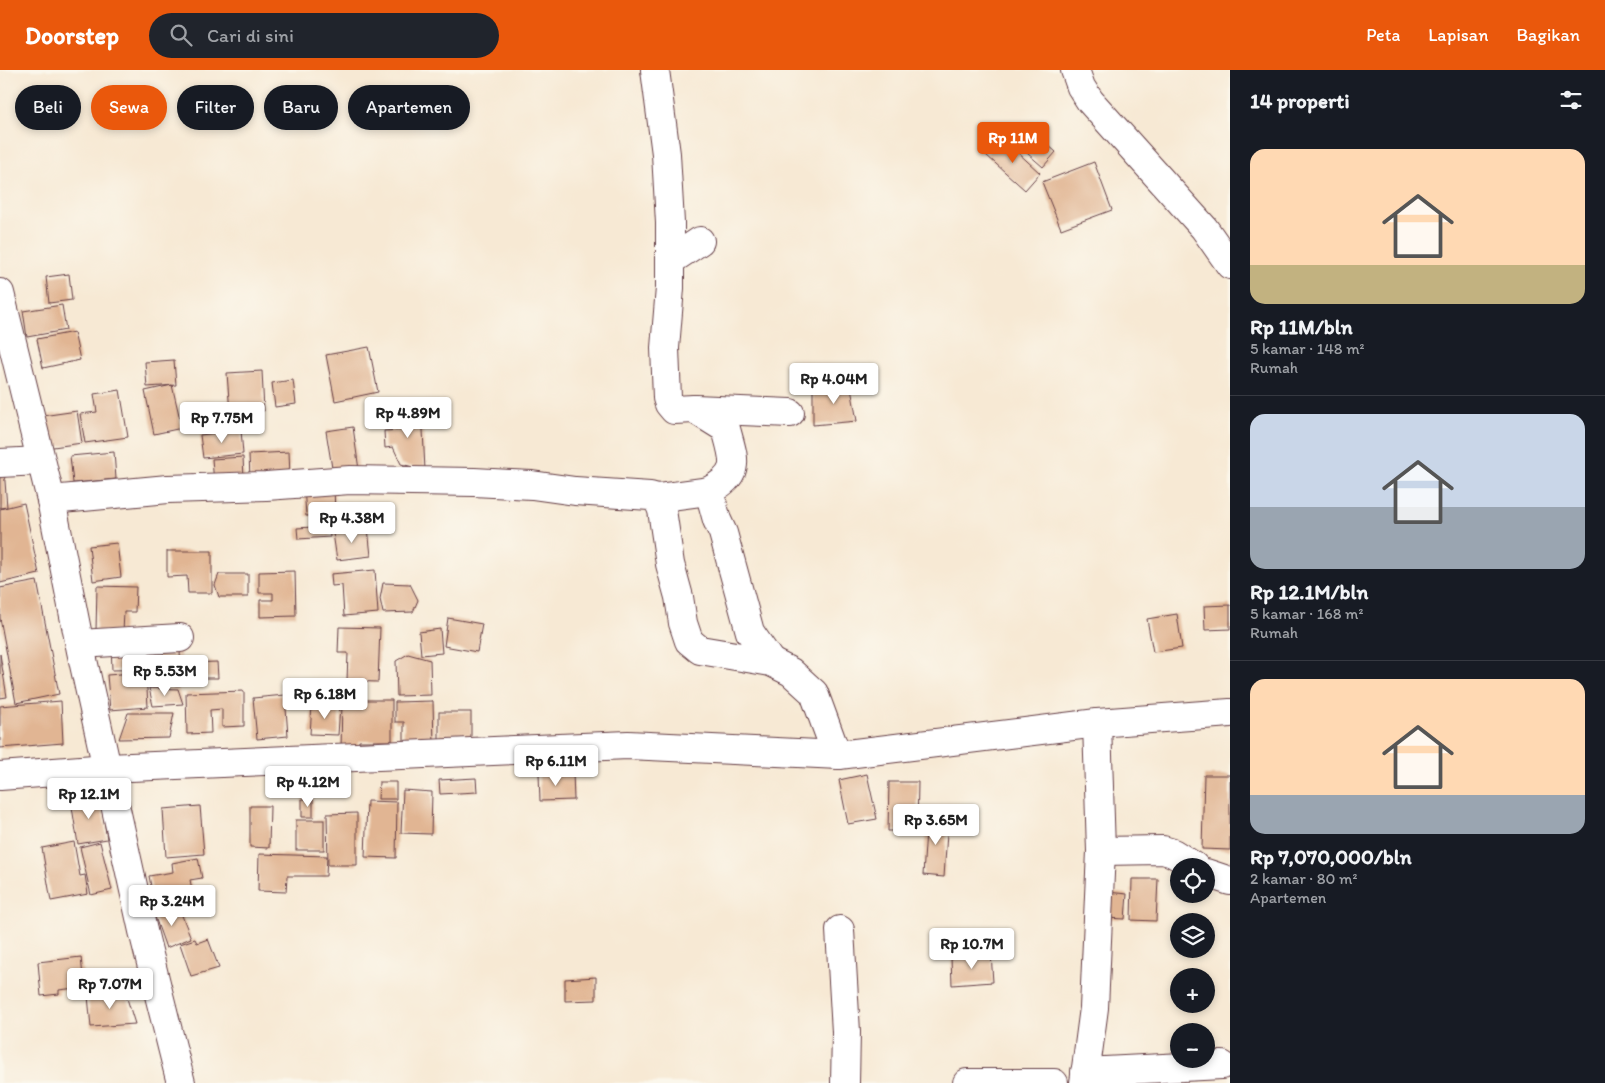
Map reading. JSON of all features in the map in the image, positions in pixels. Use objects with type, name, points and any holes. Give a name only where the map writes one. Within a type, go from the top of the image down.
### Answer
[{"type":"street","points":[[656,70],[666,154],[670,223],[670,288],[665,348],[667,398],[669,404],[674,410],[694,408],[790,413]]},
{"type":"street","points":[[1075,70],[1080,87],[1090,101],[1204,228],[1230,265]]},
{"type":"street","points":[[670,261],[700,242]]},
{"type":"street","points":[[0,293],[51,500],[80,644],[143,931],[181,1083]]},
{"type":"street","points":[[51,500],[168,490],[350,480],[532,485],[575,491],[657,498],[708,491],[725,482],[732,470],[734,456],[726,430],[694,408]]},
{"type":"street","points":[[0,463],[40,461]]},
{"type":"street","points":[[708,491],[717,520],[723,532],[750,632],[770,662]]},
{"type":"street","points":[[657,498],[662,510],[670,564],[679,597],[683,623],[689,641],[700,650],[770,662],[791,672],[814,692],[832,742],[839,755]]},
{"type":"street","points":[[80,644],[180,638]]},
{"type":"street","points":[[0,776],[108,768],[628,745],[839,755],[1097,723],[1230,713]]},
{"type":"street","points":[[1097,723],[1101,851],[1094,1008],[1084,1077],[1222,1065]]},
{"type":"street","points":[[1101,851],[1163,850],[1181,858]]},
{"type":"street","points":[[1215,876],[1230,881]]},
{"type":"street","points":[[840,930],[846,1032],[846,1083]]},
{"type":"street","points":[[967,1083],[1054,1083]]},
{"type":"building","points":[[1025,125],[1056,152],[1043,167],[1012,140]]},
{"type":"building","points":[[1001,137],[1040,173],[1025,190],[986,155]]},
{"type":"building","points":[[1094,162],[1112,210],[1061,229],[1042,182]]},
{"type":"building","points":[[69,274],[72,300],[49,303],[46,277]]},
{"type":"building","points":[[62,305],[66,330],[27,337],[23,311]]},
{"type":"building","points":[[74,332],[80,360],[43,368],[37,339]]},
{"type":"building","points":[[369,347],[378,392],[335,401],[326,355]]},
{"type":"building","points":[[174,360],[176,385],[147,387],[145,362]]},
{"type":"building","points":[[262,371],[264,411],[230,413],[227,373]]},
{"type":"building","points":[[293,380],[296,404],[275,407],[272,383]]},
{"type":"building","points":[[850,383],[857,421],[813,425],[813,389]]},
{"type":"building","points":[[172,385],[182,428],[154,434],[145,391]]},
{"type":"building","points":[[120,390],[128,437],[85,443],[80,414],[97,412],[94,394]]},
{"type":"building","points":[[422,410],[425,470],[401,464],[393,447],[385,448],[384,431],[400,430],[399,411]]},
{"type":"building","points":[[77,411],[82,443],[46,448],[42,416]]},
{"type":"building","points":[[353,427],[359,470],[333,474],[326,431]]},
{"type":"building","points":[[241,430],[243,454],[203,458],[200,435]]},
{"type":"building","points":[[114,452],[116,479],[73,483],[70,456]]},
{"type":"building","points":[[289,452],[290,476],[250,479],[249,454]]},
{"type":"building","points":[[243,457],[244,480],[214,483],[212,459]]},
{"type":"building","points":[[0,469],[4,469],[7,507],[0,508]]},
{"type":"building","points":[[334,485],[335,515],[306,516],[304,486]]},
{"type":"building","points":[[24,503],[39,574],[0,583],[0,509]]},
{"type":"building","points":[[329,526],[330,537],[298,539],[297,528]]},
{"type":"building","points":[[368,528],[371,556],[337,560],[333,533]]},
{"type":"building","points":[[117,543],[121,577],[93,581],[89,546]]},
{"type":"building","points":[[167,551],[212,551],[212,593],[188,593],[187,576],[167,577]]},
{"type":"building","points":[[375,570],[378,613],[344,616],[342,585],[332,586],[331,574]]},
{"type":"building","points":[[295,571],[296,616],[260,617],[260,600],[273,600],[273,593],[259,593],[259,572]]},
{"type":"building","points":[[219,574],[248,574],[248,597],[219,597],[215,585]]},
{"type":"building","points":[[37,581],[59,694],[16,703],[0,618],[0,588]]},
{"type":"building","points":[[383,583],[410,584],[418,600],[413,612],[383,613],[380,599]]},
{"type":"building","points":[[97,586],[136,587],[135,612],[124,612],[123,632],[96,631]]},
{"type":"building","points":[[1230,605],[1230,629],[1205,630],[1204,606]]},
{"type":"building","points":[[1177,614],[1182,648],[1153,652],[1147,619]]},
{"type":"building","points":[[448,618],[482,624],[477,652],[444,646]]},
{"type":"building","points":[[339,627],[380,628],[378,682],[347,681],[348,653],[338,653]]},
{"type":"building","points":[[440,629],[442,653],[421,655],[419,632]]},
{"type":"building","points":[[152,642],[153,669],[112,670],[111,644]]},
{"type":"building","points":[[180,648],[181,685],[157,686],[157,649]]},
{"type":"building","points":[[0,654],[7,697],[0,698]]},
{"type":"building","points":[[408,654],[430,660],[431,695],[397,696],[396,661]]},
{"type":"building","points":[[217,662],[218,678],[188,678],[188,663]]},
{"type":"building","points":[[146,672],[148,707],[110,710],[107,675]]},
{"type":"building","points":[[149,688],[178,689],[183,704],[153,706]]},
{"type":"building","points":[[244,691],[244,726],[222,727],[222,709],[210,710],[211,733],[187,734],[186,693]]},
{"type":"building","points":[[285,695],[288,736],[257,739],[253,698]]},
{"type":"building","points":[[342,700],[392,700],[392,741],[359,741],[359,750],[341,750]]},
{"type":"building","points":[[61,701],[63,743],[0,748],[0,706]]},
{"type":"building","points":[[433,701],[434,748],[404,749],[404,722],[395,722],[395,702]]},
{"type":"building","points":[[312,705],[340,706],[338,735],[310,734]]},
{"type":"building","points":[[439,712],[471,712],[471,749],[439,749]]},
{"type":"building","points":[[128,713],[174,713],[169,738],[119,739]]},
{"type":"building","points":[[573,773],[574,800],[540,801],[539,774]]},
{"type":"building","points":[[867,774],[877,819],[848,824],[839,780]]},
{"type":"building","points":[[1204,775],[1230,775],[1230,850],[1202,849]]},
{"type":"building","points":[[476,778],[477,792],[440,794],[439,780]]},
{"type":"building","points":[[379,782],[396,782],[396,799],[378,799]]},
{"type":"building","points":[[889,782],[918,782],[917,831],[888,831]]},
{"type":"building","points":[[403,790],[432,792],[431,834],[401,833]]},
{"type":"building","points":[[100,796],[107,839],[78,844],[71,801]]},
{"type":"building","points":[[302,799],[313,799],[313,817],[302,817]]},
{"type":"building","points":[[367,801],[397,802],[396,858],[365,857]]},
{"type":"building","points":[[200,806],[204,854],[166,857],[163,809]]},
{"type":"building","points":[[250,806],[270,806],[269,848],[250,847]]},
{"type":"building","points":[[357,813],[357,865],[328,865],[327,814]]},
{"type":"building","points":[[927,816],[948,818],[944,877],[923,875]]},
{"type":"building","points":[[296,820],[324,820],[324,850],[296,850]]},
{"type":"building","points":[[74,842],[80,876],[85,875],[88,894],[51,901],[42,848]]},
{"type":"building","points":[[100,842],[112,890],[91,895],[80,847]]},
{"type":"building","points":[[259,854],[327,856],[326,876],[287,876],[286,892],[258,891]]},
{"type":"building","points":[[198,858],[202,878],[190,880],[195,904],[156,912],[149,876],[173,872],[172,863]]},
{"type":"building","points":[[1132,879],[1158,879],[1156,921],[1131,920]]},
{"type":"building","points":[[1107,892],[1127,894],[1125,919],[1105,918]]},
{"type":"building","points":[[179,908],[191,938],[166,948],[154,914]]},
{"type":"building","points":[[195,939],[197,943],[208,939],[219,968],[191,976],[180,944]]},
{"type":"building","points":[[991,954],[993,982],[952,985],[951,957]]},
{"type":"building","points":[[81,957],[84,987],[59,990],[59,994],[41,996],[38,962]]},
{"type":"building","points":[[596,977],[596,1000],[565,1001],[565,979]]},
{"type":"building","points":[[125,992],[135,1024],[91,1027],[88,996]]}]
